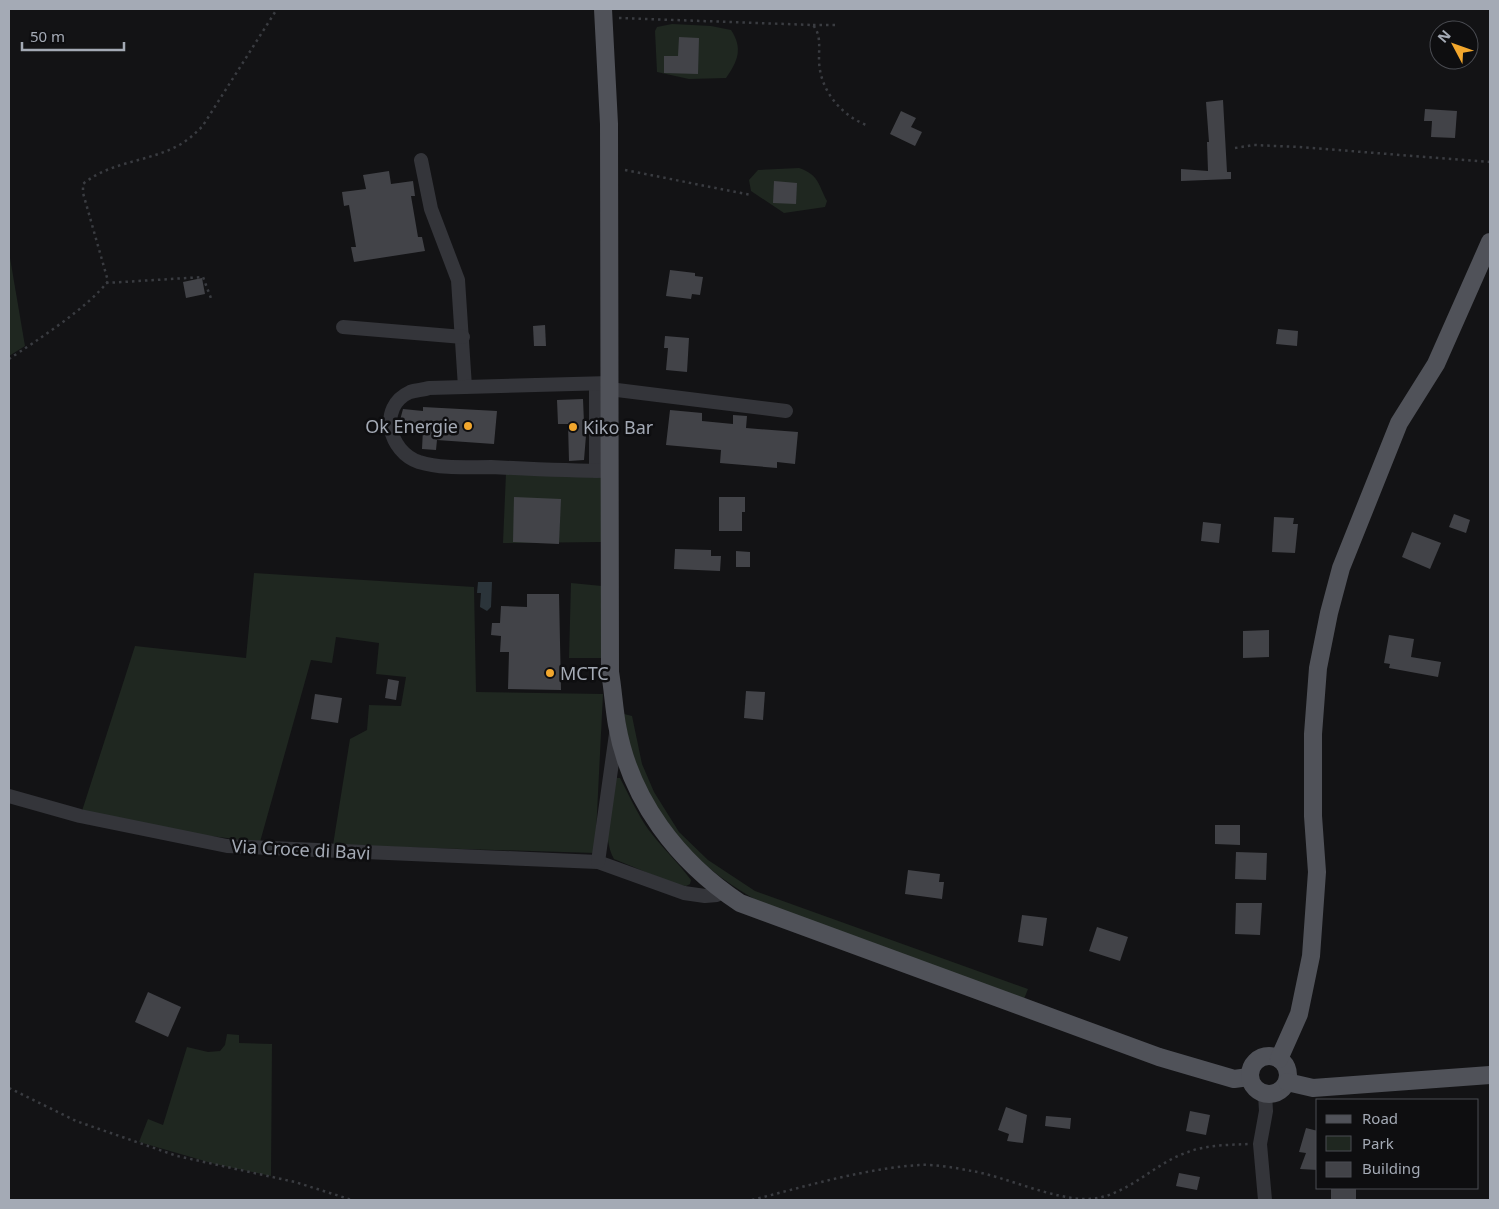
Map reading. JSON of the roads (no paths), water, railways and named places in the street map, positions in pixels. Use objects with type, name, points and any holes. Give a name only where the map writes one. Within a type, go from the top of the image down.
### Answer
[{"type":"main road","points":[[604,13],[608,170],[602,471],[610,672],[617,727],[630,769],[644,804],[668,838],[721,890],[740,903],[1159,1057],[1234,1079],[1250,1077]]},
{"type":"main road","points":[[1279,1059],[1300,1014],[1311,956],[1317,872],[1313,816],[1313,734],[1318,668],[1329,613],[1341,568],[1399,423],[1436,364],[1490,242]]},
{"type":"main road","points":[[1267,1056],[1279,1059],[1287,1070],[1287,1082],[1278,1092],[1265,1094],[1254,1088],[1250,1077],[1252,1065],[1267,1056]]},
{"type":"main road","points":[[1287,1082],[1313,1088],[1490,1075]]},
{"type":"street","points":[[421,160],[431,209],[458,280],[465,387]]},
{"type":"street","points":[[343,327],[463,337]]},
{"type":"street","points":[[602,471],[438,466],[406,456],[396,444],[390,432],[390,417],[396,404],[410,392],[429,388],[465,387],[605,385],[786,411]]},
{"type":"street","points":[[598,862],[617,727]]},
{"type":"street","name":"Via Croce di Bavi","points":[[9,796],[80,816],[227,846],[598,862],[684,893],[705,896],[717,895],[721,890]]},
{"type":"street","points":[[1264,1200],[1260,1144],[1266,1111],[1265,1094]]},
{"type":"place","name":"Ok Energie","points":[[468,426]]},
{"type":"place","name":"Kiko Bar","points":[[573,427]]},
{"type":"place","name":"MCTC","points":[[550,673]]}]
